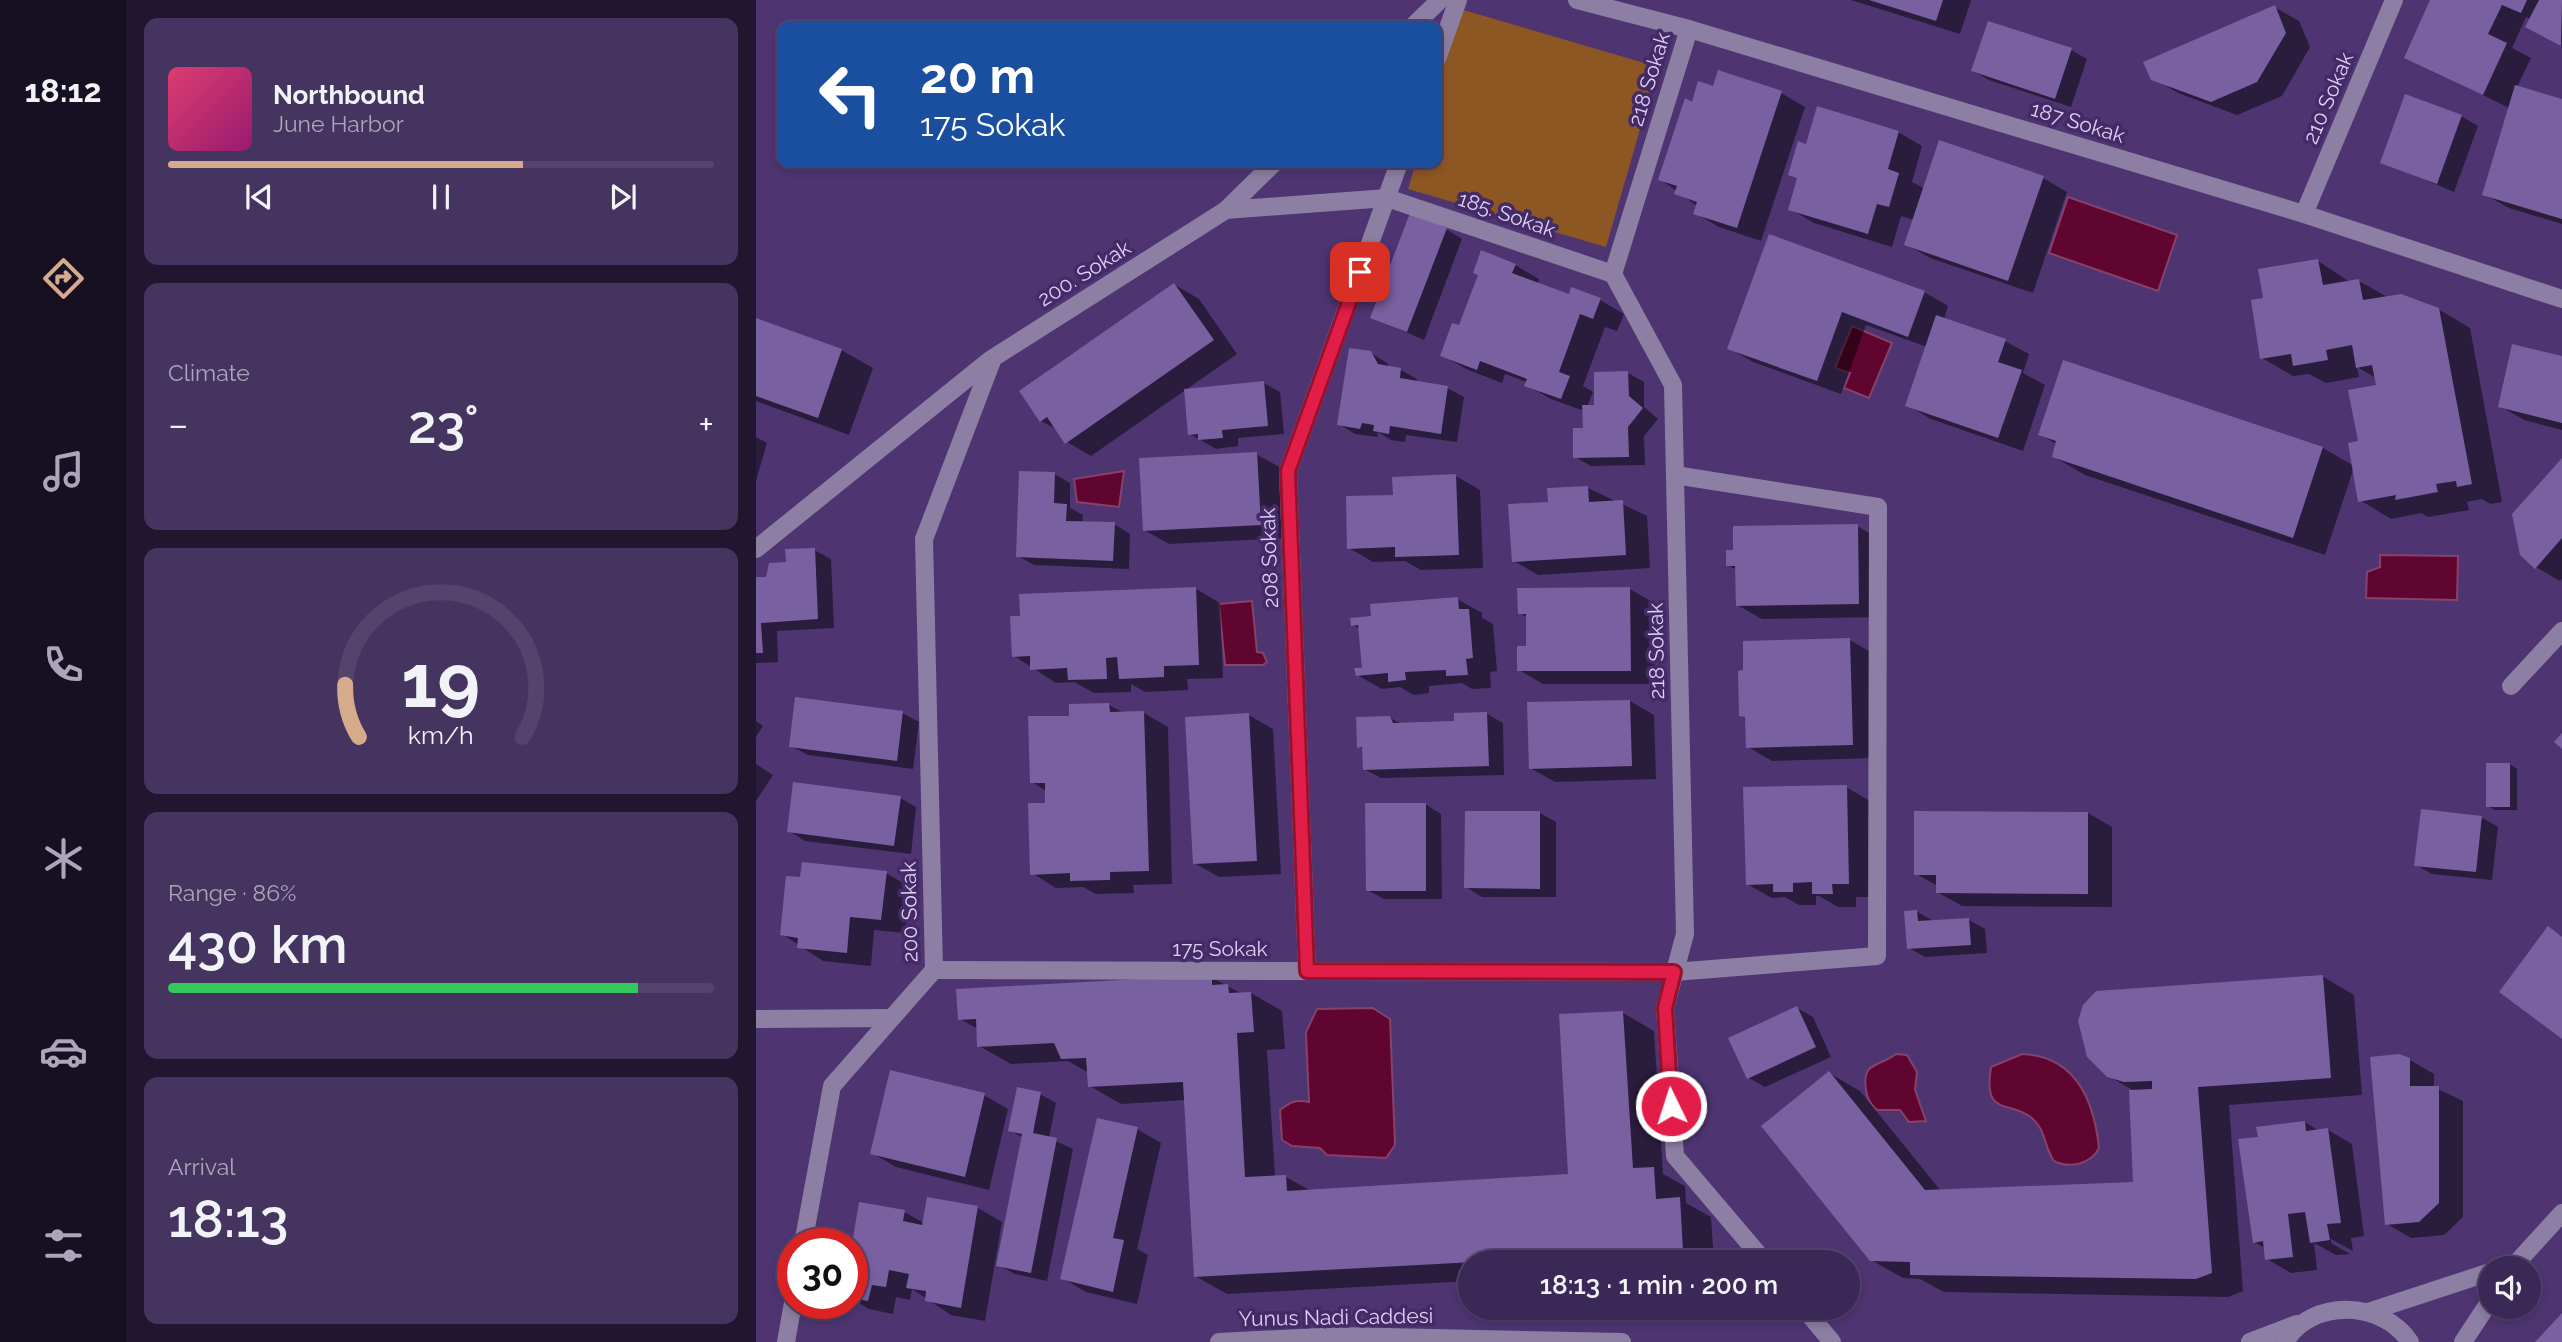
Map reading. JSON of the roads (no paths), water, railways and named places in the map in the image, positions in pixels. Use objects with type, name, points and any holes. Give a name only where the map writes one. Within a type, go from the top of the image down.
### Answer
[{"type":"street","points":[[1418,21],[1440,0]]},
{"type":"street","points":[[1442,45],[1458,0]]},
{"type":"street","name":"187 Sokak","points":[[1577,0],[1689,29],[2304,214],[2562,299]]},
{"type":"street","name":"210 Sokak","points":[[2304,214],[2394,0]]},
{"type":"street","name":"218 Sokak","points":[[1689,29],[1613,274],[1673,385],[1685,934],[1665,1008],[1675,1156],[1755,1250]]},
{"type":"street","points":[[1226,210],[1269,168]]},
{"type":"street","name":"208 Sokak","points":[[1307,971],[1288,471],[1397,168]]},
{"type":"street","name":"185. Sokak","points":[[1387,198],[1613,274]]},
{"type":"street","name":"200. Sokak","points":[[756,549],[993,358],[1226,210],[1387,198]]},
{"type":"street","name":"200 Sokak","points":[[806,1228],[832,1086],[934,970],[924,539],[993,358]]},
{"type":"street","name":"175 Sokak","points":[[934,970],[1674,972],[1877,956],[1878,507],[1675,475]]},
{"type":"street","points":[[2511,686],[2562,631]]},
{"type":"street","points":[[756,1019],[891,1018]]},
{"type":"street","points":[[2520,1256],[2562,1213]]},
{"type":"street","points":[[2368,1312],[2478,1276]]},
{"type":"street","points":[[2250,1342],[2338,1310],[2368,1312],[2390,1322],[2410,1342]]},
{"type":"street","points":[[2285,1342],[2310,1318]]},
{"type":"street","points":[[786,1342],[790,1319]]},
{"type":"street","points":[[2463,1342],[2478,1319]]},
{"type":"street","points":[[1814,1320],[1832,1342]]},
{"type":"street","name":"Yunus Nadi Caddesi","points":[[1219,1342],[1339,1336],[1622,1342]]}]
